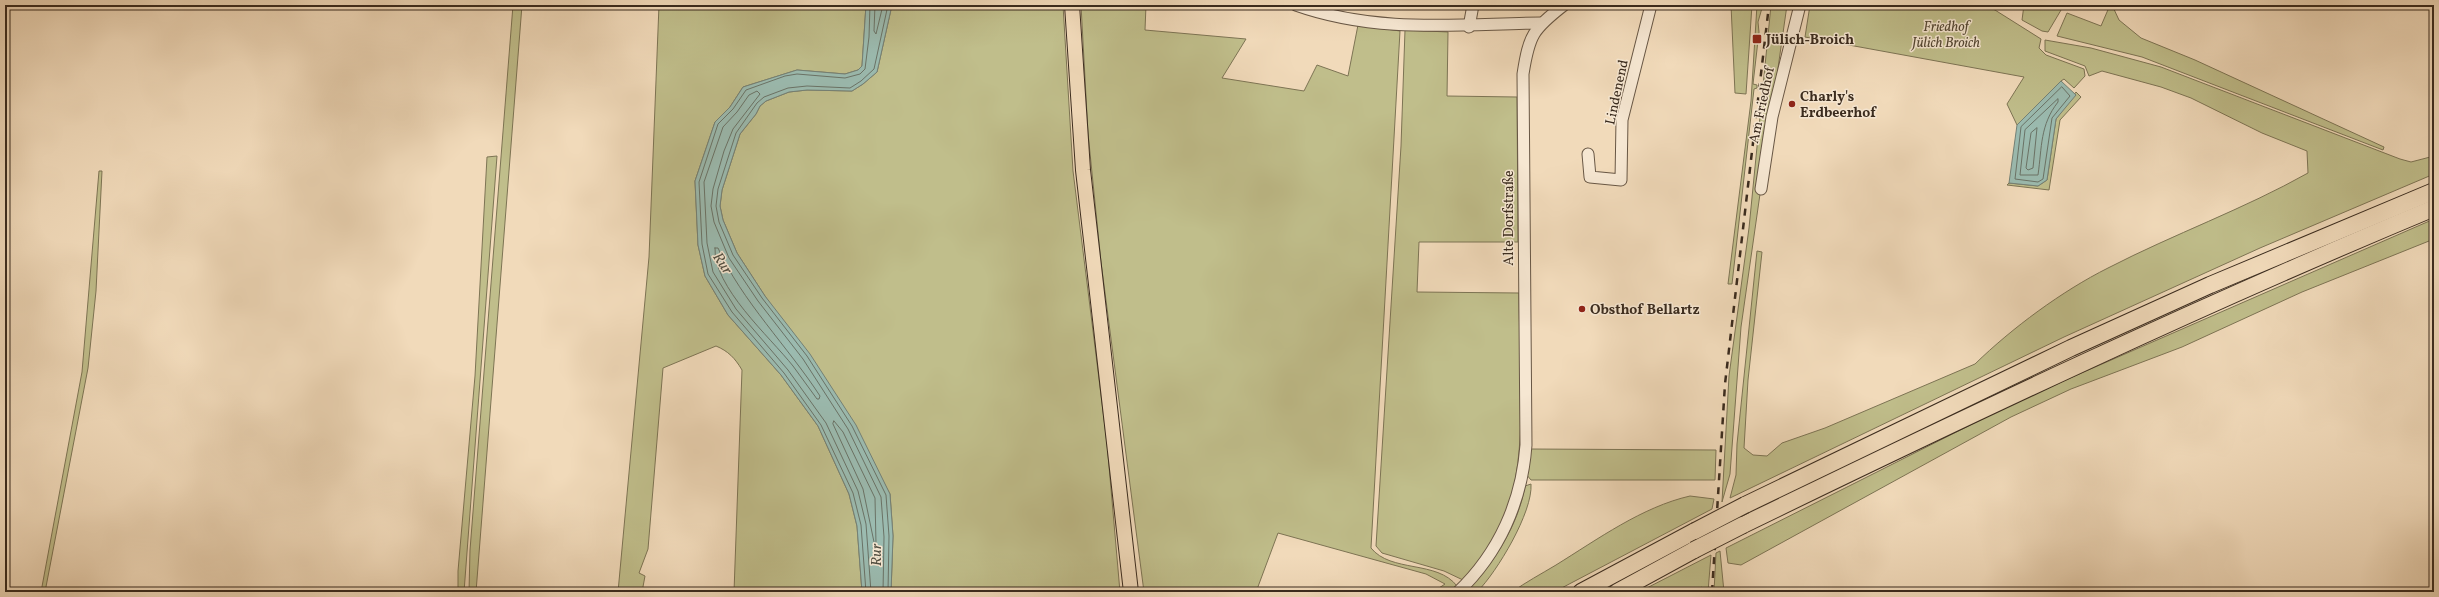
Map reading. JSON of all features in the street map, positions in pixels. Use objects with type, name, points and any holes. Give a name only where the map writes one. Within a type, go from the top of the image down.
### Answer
[{"type":"highway","points":[[1581,592],[1745,505],[2071,348],[2210,285],[2434,191]]},
{"type":"highway","points":[[1617,592],[1742,525],[1983,408],[2136,337],[2434,208]]},
{"type":"main road","points":[[1072,5],[1083,170],[1131,592]]},
{"type":"street","points":[[1296,5],[1324,15],[1404,26],[1469,27],[1541,23]]},
{"type":"street","points":[[1469,27],[1473,5]]},
{"type":"street","name":"Alte Dorfstraße","points":[[1458,592],[1485,561],[1508,523],[1519,490],[1526,445],[1523,74],[1529,42],[1541,23],[1564,5]]},
{"type":"street","name":"Lindenend","points":[[1588,154],[1590,177],[1622,180],[1622,120],[1651,5]]},
{"type":"street","name":"Am Friedhof","points":[[1761,189],[1772,116],[1800,5]]},
{"type":"green space","points":[[513,5],[522,5],[476,592],[469,592],[470,550]]},
{"type":"green space","points":[[659,5],[866,5],[862,66],[858,70],[845,74],[797,70],[743,87],[730,107],[715,122],[695,181],[698,245],[705,276],[728,315],[781,375],[818,426],[849,494],[857,526],[862,592],[734,592],[742,370],[731,355],[716,346],[663,368],[648,549],[639,573],[645,576],[642,592],[618,592],[649,257]]},
{"type":"green space","points":[[892,5],[1063,5],[1073,171],[1107,443],[1120,592],[891,592],[893,536],[890,494],[872,461],[737,253],[723,220],[720,206],[722,190],[740,134],[756,114],[760,106],[766,101],[789,92],[807,90],[852,91],[863,84],[877,72]]},
{"type":"green space","points":[[1081,5],[1146,5],[1145,30],[1246,39],[1222,78],[1304,91],[1317,65],[1348,76],[1358,25],[1400,31],[1371,548],[1380,556],[1390,561],[1426,569],[1448,578],[1457,586],[1450,592],[1433,592],[1445,584],[1426,574],[1278,533],[1256,592],[1144,592],[1101,262],[1088,133]]},
{"type":"green space","points":[[1731,5],[1752,5],[1746,94],[1735,93]]},
{"type":"green space","points":[[1757,5],[1762,8],[1758,22],[1759,32],[1753,84],[1757,85],[1757,88],[1754,89],[1732,284],[1728,284],[1751,101]]},
{"type":"green space","points":[[1771,5],[1787,5],[1741,327],[1730,474],[1722,502],[1729,376],[1749,228]]},
{"type":"green space","name":"Friedhof Jülich Broich","points":[[1810,5],[1987,5],[2041,39],[2039,48],[2046,55],[2084,69],[2085,76],[2074,88],[2064,79],[2061,81],[2017,125],[2007,104],[2024,77],[1805,37]]},
{"type":"green space","points":[[2024,5],[2064,5],[2048,32],[2042,31],[2022,20]]},
{"type":"green space","points":[[2110,5],[2112,5],[2119,20],[2141,38],[2195,60],[2384,147],[2383,150],[2142,57],[2057,36],[2067,13],[2101,26]]},
{"type":"green space","points":[[1405,30],[1448,32],[1447,96],[1517,97],[1518,242],[1419,242],[1417,292],[1519,293],[1521,405],[1518,463],[1513,490],[1506,514],[1497,532],[1481,557],[1463,580],[1444,571],[1382,553],[1376,546],[1401,146]]},
{"type":"green space","points":[[2045,40],[2091,48],[2161,67],[2400,159],[2411,162],[2434,156],[2434,174],[2260,248],[2064,337],[1730,498],[1736,475],[1737,444],[1757,251],[1762,252],[1748,380],[1744,448],[1753,455],[1767,456],[1782,443],[1825,428],[1975,364],[1989,350],[2038,311],[2091,277],[2259,198],[2308,173],[2307,151],[2262,133],[2191,98],[2161,87],[2102,71],[2089,76],[2085,66],[2045,51]]},
{"type":"green space","points":[[2076,92],[2081,97],[2060,120],[2049,190],[2007,185],[2009,183],[2038,186],[2047,180],[2056,119]]},
{"type":"green space","points":[[497,156],[464,592],[458,592],[458,571],[475,376],[487,157]]},
{"type":"green space","points":[[99,171],[102,171],[96,291],[88,368],[45,592],[41,592],[82,372]]},
{"type":"green space","points":[[2434,219],[2434,239],[2302,292],[2182,347],[2071,389],[2011,417],[1741,565],[1728,563],[1726,548],[1998,411]]},
{"type":"green space","points":[[1530,449],[1716,450],[1715,480],[1531,480],[1526,474]]},
{"type":"green space","points":[[1531,484],[1530,496],[1520,525],[1494,571],[1477,592],[1466,592],[1486,569],[1503,543],[1517,515],[1525,486]]},
{"type":"green space","points":[[1690,496],[1714,499],[1712,509],[1554,592],[1512,592],[1621,525],[1655,508]]},
{"type":"green space","points":[[1720,551],[1724,592],[1714,592],[1716,553]]},
{"type":"green space","points":[[1711,555],[1708,592],[1702,592],[1702,587],[1691,592],[1639,592]]},
{"type":"water","name":"Rur","points":[[866,5],[892,5],[877,72],[852,91],[807,90],[789,92],[766,101],[760,106],[756,114],[740,134],[722,190],[720,206],[723,220],[737,253],[765,296],[810,354],[856,425],[890,494],[893,536],[891,592],[862,592],[857,526],[849,494],[818,426],[781,375],[728,315],[705,276],[698,245],[695,181],[715,122],[730,107],[743,87],[797,70],[845,74],[858,70],[862,66]]},
{"type":"water","points":[[2061,81],[2076,95],[2056,119],[2047,180],[2038,186],[2009,183],[2017,125]]},
{"type":"railway","points":[[1712,592],[1725,384],[1769,5]]},
{"type":"place","name":"Jülich-Broich","points":[[1757,39]]},
{"type":"place","name":"Charly's Erdbeerhof","points":[[1792,104]]},
{"type":"place","name":"Obsthof Bellartz","points":[[1582,309]]}]
